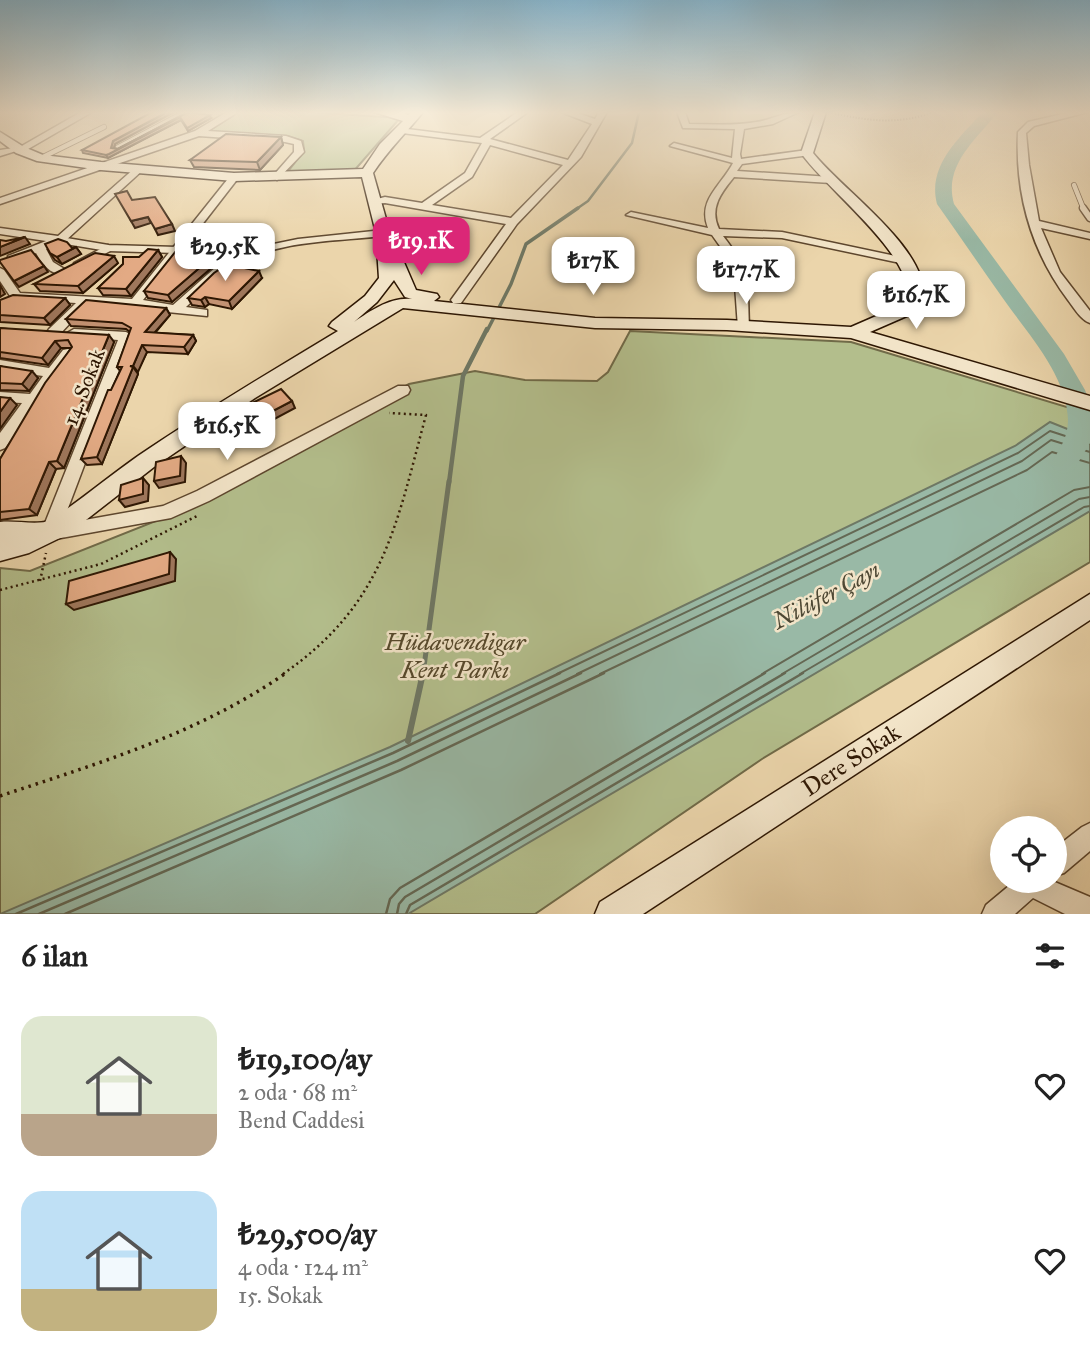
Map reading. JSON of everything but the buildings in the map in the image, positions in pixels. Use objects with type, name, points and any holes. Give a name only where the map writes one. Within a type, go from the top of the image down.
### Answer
[{"type":"main road","points":[[32,155],[101,166],[234,177],[367,173]]},
{"type":"main road","points":[[379,155],[367,173],[403,297]]},
{"type":"main road","points":[[808,155],[896,247],[917,288],[916,299],[903,311],[852,333]]},
{"type":"main road","points":[[250,393],[354,313],[382,288],[387,278],[383,233]]},
{"type":"main road","points":[[387,278],[403,297]]},
{"type":"main road","points":[[354,313],[375,302],[403,297],[457,300],[477,305]]},
{"type":"main road","points":[[0,551],[50,533],[144,463],[403,297],[543,313],[595,323],[743,325],[852,333],[1090,403]]},
{"type":"main road","points":[[0,532],[17,530],[50,533]]},
{"type":"main road","name":"Dere Sokak","points":[[612,914],[1090,606]]},
{"type":"street","points":[[0,201],[135,155]]},
{"type":"street","points":[[277,177],[297,155]]},
{"type":"street","points":[[423,207],[469,175],[479,155]]},
{"type":"street","points":[[535,155],[570,164]]},
{"type":"street","points":[[457,300],[513,222],[577,155]]},
{"type":"street","points":[[698,155],[735,168],[831,180]]},
{"type":"street","points":[[734,155],[735,168]]},
{"type":"street","points":[[743,325],[740,268],[713,232],[710,201],[735,168],[799,155]]},
{"type":"street","points":[[1022,155],[1032,223],[1043,254],[1058,280],[1090,319]]},
{"type":"street","points":[[0,262],[60,240],[139,169]]},
{"type":"street","points":[[135,303],[234,177]]},
{"type":"street","points":[[374,201],[385,200],[513,222]]},
{"type":"street","points":[[631,215],[713,232],[782,235],[905,261]]},
{"type":"street","points":[[1032,223],[1090,236]]},
{"type":"street","points":[[0,231],[60,240]]},
{"type":"street","points":[[176,309],[220,269],[260,251],[383,233]]},
{"type":"street","points":[[187,237],[260,251]]},
{"type":"street","points":[[12,298],[108,248]]},
{"type":"street","points":[[40,249],[48,264],[51,278]]},
{"type":"street","points":[[0,272],[12,298]]},
{"type":"street","points":[[86,300],[103,283]]},
{"type":"street","points":[[12,298],[135,303],[203,313]]},
{"type":"street","name":"14. Sokak","points":[[50,533],[126,336],[47,332],[86,300]]},
{"type":"street","points":[[0,444],[68,353]]},
{"type":"street","points":[[0,365],[51,373]]},
{"type":"street","points":[[50,533],[165,513],[203,496],[403,390]]},
{"type":"street","points":[[0,397],[33,399]]},
{"type":"street","points":[[1067,854],[1090,835]]},
{"type":"street","points":[[995,914],[1021,893]]},
{"type":"street","points":[[1053,893],[1078,907],[1090,909]]},
{"type":"lane","points":[[41,158],[48,155]]},
{"type":"lane","points":[[1074,185],[1085,213],[1090,218]]},
{"type":"lane","points":[[60,240],[108,248],[177,250]]},
{"type":"path","points":[[0,796],[210,719],[260,691],[302,662],[344,622],[375,578],[389,544],[426,415],[383,413]]},
{"type":"path","points":[[0,590],[101,564],[209,510]]},
{"type":"path","points":[[39,582],[50,533]]},
{"type":"green space","points":[[301,155],[368,155],[353,172],[286,174]]},
{"type":"green space","name":"Hüdavendigar Kent Parkı","points":[[630,331],[851,342],[1090,414],[1090,562],[762,759],[535,914],[0,914],[0,568],[30,571],[191,507],[409,384],[475,371],[525,380],[597,381],[608,372]]},
{"type":"water","points":[[1050,422],[1090,438],[1090,511],[408,914],[0,914],[390,747],[1015,446]]},
{"type":"waterway","points":[[575,210],[588,201],[623,155]]},
{"type":"waterway","name":"Nilüfer Çayı","points":[[955,155],[943,179],[942,192],[946,204],[1050,350],[1077,400],[1080,434],[1074,450],[1064,464]]},
{"type":"waterway","points":[[487,331],[511,284],[526,244],[578,208]]},
{"type":"waterway","points":[[449,483],[463,376],[487,329]]},
{"type":"waterway","points":[[423,674],[449,481]]},
{"type":"waterway","points":[[408,741],[423,673]]}]
